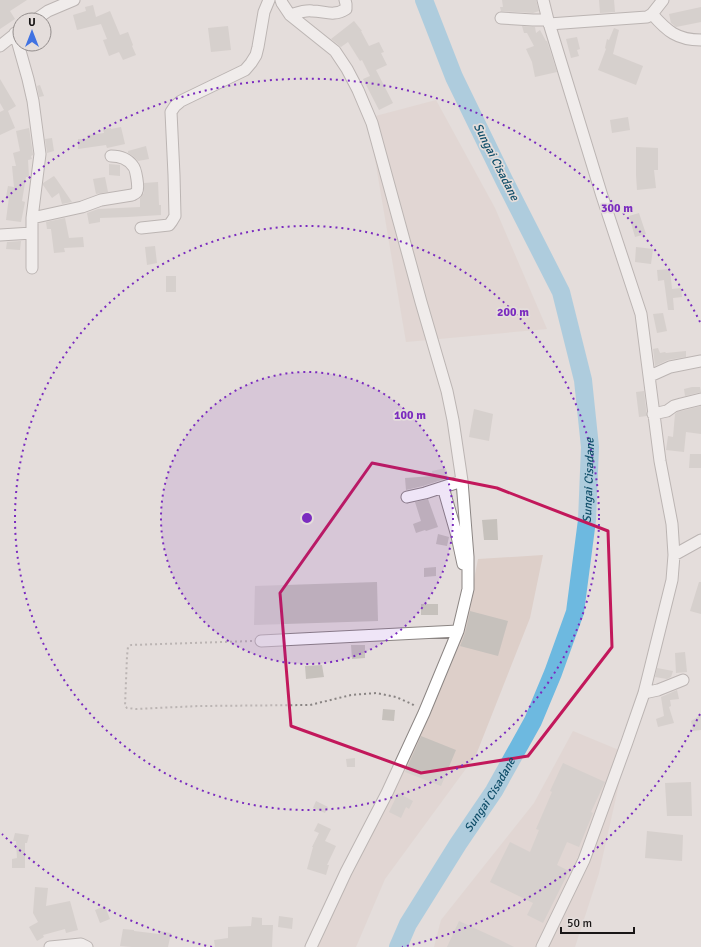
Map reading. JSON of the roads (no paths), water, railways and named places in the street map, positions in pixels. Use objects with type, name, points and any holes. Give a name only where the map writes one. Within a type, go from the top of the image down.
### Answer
[{"type":"street","points":[[47,12],[74,0]]},
{"type":"street","points":[[141,228],[169,225],[175,216],[171,112],[181,100],[245,70],[256,55],[264,12],[269,0]]},
{"type":"street","points":[[281,0],[290,15],[335,51],[351,76],[372,123],[447,391],[462,481],[467,543],[468,589],[458,631],[424,713],[387,793],[346,872],[311,947]]},
{"type":"street","points":[[290,15],[311,10],[329,14],[343,11],[346,9],[345,0]]},
{"type":"street","points":[[542,947],[584,860],[644,693],[672,580],[674,555],[672,524],[660,460],[641,314],[605,204],[543,0]]},
{"type":"street","points":[[501,18],[549,22],[641,18],[652,14],[663,0]]},
{"type":"street","points":[[652,14],[663,27],[682,38],[701,40]]},
{"type":"street","points":[[0,46],[12,35]]},
{"type":"street","points":[[22,52],[33,101],[40,154],[32,218],[32,268]]},
{"type":"street","points":[[32,218],[82,207],[101,200],[136,193],[138,189],[134,167],[122,157],[111,156]]},
{"type":"street","points":[[0,235],[32,233]]},
{"type":"street","points":[[650,376],[670,367],[701,361]]},
{"type":"street","points":[[654,414],[667,411],[674,406],[701,399]]},
{"type":"street","points":[[407,497],[462,481]]},
{"type":"street","points":[[443,487],[457,536],[468,589]]},
{"type":"street","points":[[674,555],[701,540]]},
{"type":"street","points":[[261,641],[458,631]]},
{"type":"street","points":[[644,693],[658,690],[683,680]]},
{"type":"street","points":[[50,947],[81,944],[87,947]]},
{"type":"waterway","name":"Sungai Cisadane","points":[[398,947],[408,924],[458,844],[494,791],[533,721],[553,673],[575,612],[587,520],[590,447],[583,380],[561,292],[454,77],[424,0]]}]
